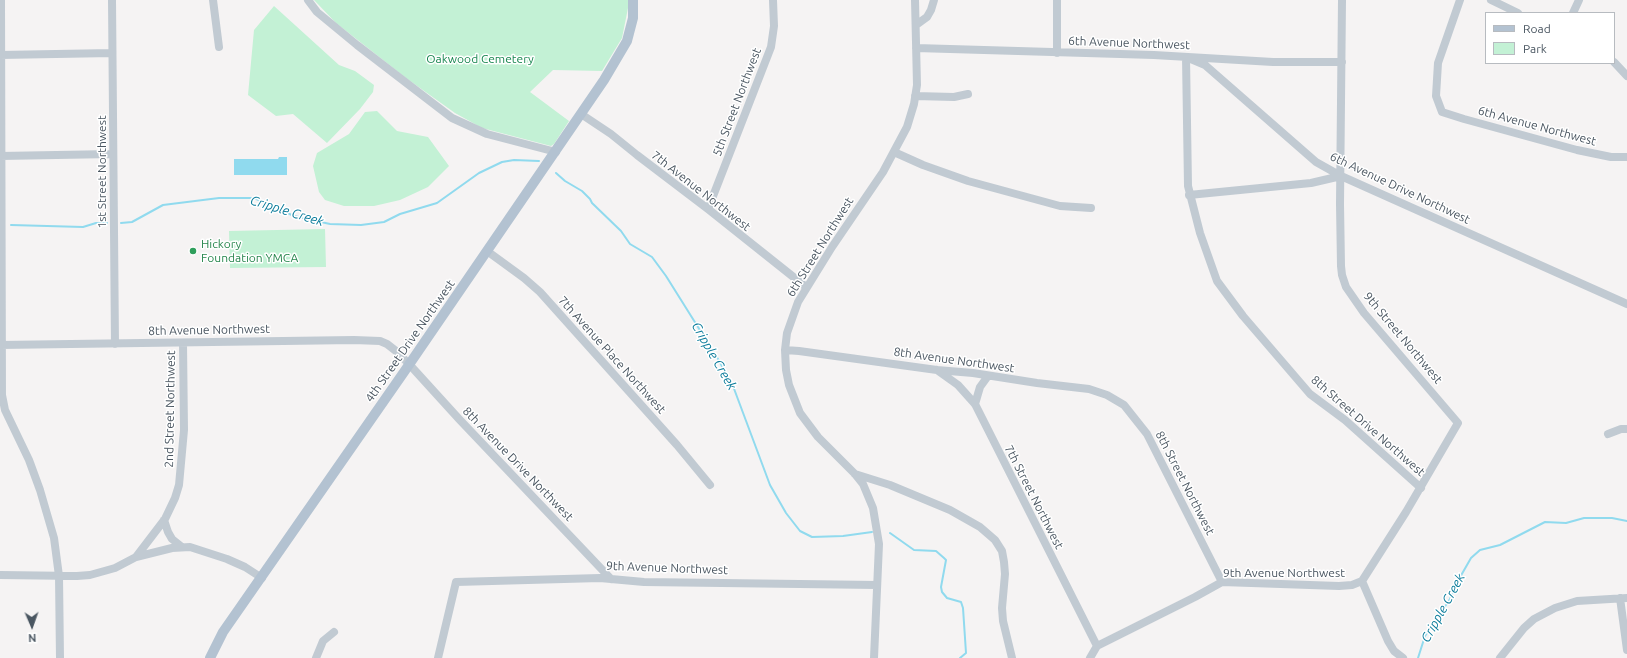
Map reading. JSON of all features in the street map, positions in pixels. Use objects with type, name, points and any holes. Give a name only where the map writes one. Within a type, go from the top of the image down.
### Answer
[{"type":"main road","name":"4th Street Drive Northwest","points":[[210,658],[223,632],[262,578],[556,152],[623,50],[633,18],[633,0]]},
{"type":"street","points":[[1,0],[0,156],[2,413],[29,460],[40,490],[54,538],[59,576],[60,658]]},
{"type":"street","name":"1st Street Northwest","points":[[112,0],[115,344]]},
{"type":"street","points":[[213,0],[219,47]]},
{"type":"street","points":[[308,0],[318,12],[357,45],[452,118],[479,132],[556,152]]},
{"type":"street","name":"5th Street Northwest","points":[[708,209],[771,47],[774,26],[773,0]]},
{"type":"street","name":"6th Street Northwest","points":[[874,658],[879,544],[876,517],[869,496],[855,474],[818,438],[800,413],[789,384],[786,370],[785,350],[792,318],[806,287],[883,172],[907,127],[915,96],[915,0]]},
{"type":"street","points":[[916,25],[932,10],[934,0]]},
{"type":"street","points":[[1057,0],[1057,53]]},
{"type":"street","name":"9th Street Northwest","points":[[1342,0],[1340,266],[1346,287],[1364,313],[1458,423]]},
{"type":"street","name":"6th Avenue Northwest","points":[[1460,0],[1438,63],[1436,96],[1442,112],[1464,120],[1577,150],[1611,157],[1627,157]]},
{"type":"street","points":[[1491,0],[1516,12]]},
{"type":"street","points":[[1573,12],[1579,0]]},
{"type":"street","name":"6th Avenue Northwest","points":[[916,48],[1186,57],[1273,62],[1342,62]]},
{"type":"street","points":[[1,55],[112,54]]},
{"type":"street","name":"6th Avenue Drive Northwest","points":[[1186,57],[1205,66],[1316,162],[1341,176],[1627,304]]},
{"type":"street","name":"8th Street Drive Northwest","points":[[1186,57],[1189,195],[1214,276],[1227,296],[1288,371],[1310,394],[1345,420],[1421,488]]},
{"type":"street","points":[[1615,63],[1627,76]]},
{"type":"street","points":[[915,96],[954,97],[968,94]]},
{"type":"street","name":"7th Avenue Northwest","points":[[581,114],[611,134],[637,156],[708,209],[806,287]]},
{"type":"street","points":[[894,152],[923,165],[968,181],[1060,206],[1091,208]]},
{"type":"street","points":[[0,156],[113,154]]},
{"type":"street","points":[[1189,195],[1311,184],[1341,176]]},
{"type":"street","name":"7th Avenue Place Northwest","points":[[487,251],[524,278],[540,292],[677,445],[710,485]]},
{"type":"street","name":"8th Avenue Northwest","points":[[1,345],[374,340],[387,344],[409,364]]},
{"type":"street","name":"2nd Street Northwest","points":[[136,557],[164,520],[175,498],[182,472],[184,430],[183,343]]},
{"type":"street","name":"8th Avenue Northwest","points":[[785,350],[799,350],[937,370],[1089,389],[1100,392],[1117,401]]},
{"type":"street","name":"8th Avenue Drive Northwest","points":[[409,364],[459,419],[611,579]]},
{"type":"street","name":"7th Street Northwest","points":[[937,370],[958,385],[975,404],[1097,646]]},
{"type":"street","points":[[975,404],[980,387],[988,376]]},
{"type":"street","name":"8th Street Northwest","points":[[1117,401],[1130,412],[1149,438],[1222,582]]},
{"type":"street","name":"9th Avenue Northwest","points":[[1097,646],[1222,582],[1339,586],[1362,581],[1421,488],[1458,423]]},
{"type":"street","points":[[1608,434],[1622,429],[1627,429]]},
{"type":"street","points":[[855,474],[890,485],[950,510],[980,527],[995,540],[1002,551],[1004,562],[1005,574],[1002,608],[1003,622],[1012,658]]},
{"type":"street","points":[[164,520],[172,539],[182,547]]},
{"type":"street","points":[[0,575],[77,576],[104,572],[136,557],[172,548],[190,547],[227,559],[245,567],[262,578]]},
{"type":"street","name":"9th Avenue Northwest","points":[[438,658],[456,582],[560,578],[611,579],[644,582],[877,585]]},
{"type":"street","points":[[1362,581],[1388,641],[1394,651],[1403,658]]},
{"type":"street","points":[[1500,658],[1524,628],[1545,612],[1577,601],[1624,598],[1627,650]]},
{"type":"street","points":[[316,658],[323,641],[334,632]]},
{"type":"street","points":[[1090,658],[1097,646]]},
{"type":"green space","name":"Oakwood Cemetery","points":[[314,0],[629,0],[629,3],[622,38],[602,71],[553,70],[530,92],[569,121],[554,144],[551,146],[482,128],[455,113],[406,78],[336,23]]},
{"type":"green space","points":[[274,6],[339,65],[355,71],[374,85],[373,92],[360,109],[327,143],[293,114],[276,116],[248,95],[254,30]]},
{"type":"green space","points":[[377,111],[397,131],[428,137],[449,166],[428,187],[400,200],[374,206],[344,206],[325,200],[319,192],[313,166],[317,153],[349,134],[365,112]]},
{"type":"green space","points":[[325,229],[326,267],[230,268],[229,231]]},
{"type":"water","points":[[279,157],[287,157],[287,175],[234,175],[234,159],[278,159]]},
{"type":"waterway","name":"Cripple Creek","points":[[121,223],[132,222],[163,205],[219,198],[254,198],[294,216],[330,224],[361,225],[384,222],[400,214],[437,203],[479,173],[502,162],[514,160],[539,161]]},
{"type":"waterway","name":"Cripple Creek","points":[[556,173],[565,181],[582,191],[592,203],[621,231],[630,244],[652,257],[666,276],[718,359],[733,386],[770,485],[786,513],[800,531],[812,537],[843,536],[872,532]]},
{"type":"waterway","name":"Cripple Creek","points":[[11,225],[83,227],[96,223],[107,223]]},
{"type":"waterway","name":"Cripple Creek","points":[[1418,658],[1425,636],[1450,599],[1471,558],[1480,550],[1500,545],[1545,522],[1566,523],[1584,518],[1612,518],[1627,521]]},
{"type":"waterway","name":"Cripple Creek","points":[[890,533],[914,550],[936,551],[946,560],[941,587],[942,592],[947,598],[961,602],[963,608],[966,653],[960,658]]},
{"type":"place","name":"Hickory Foundation YMCA","points":[[193,251]]}]
